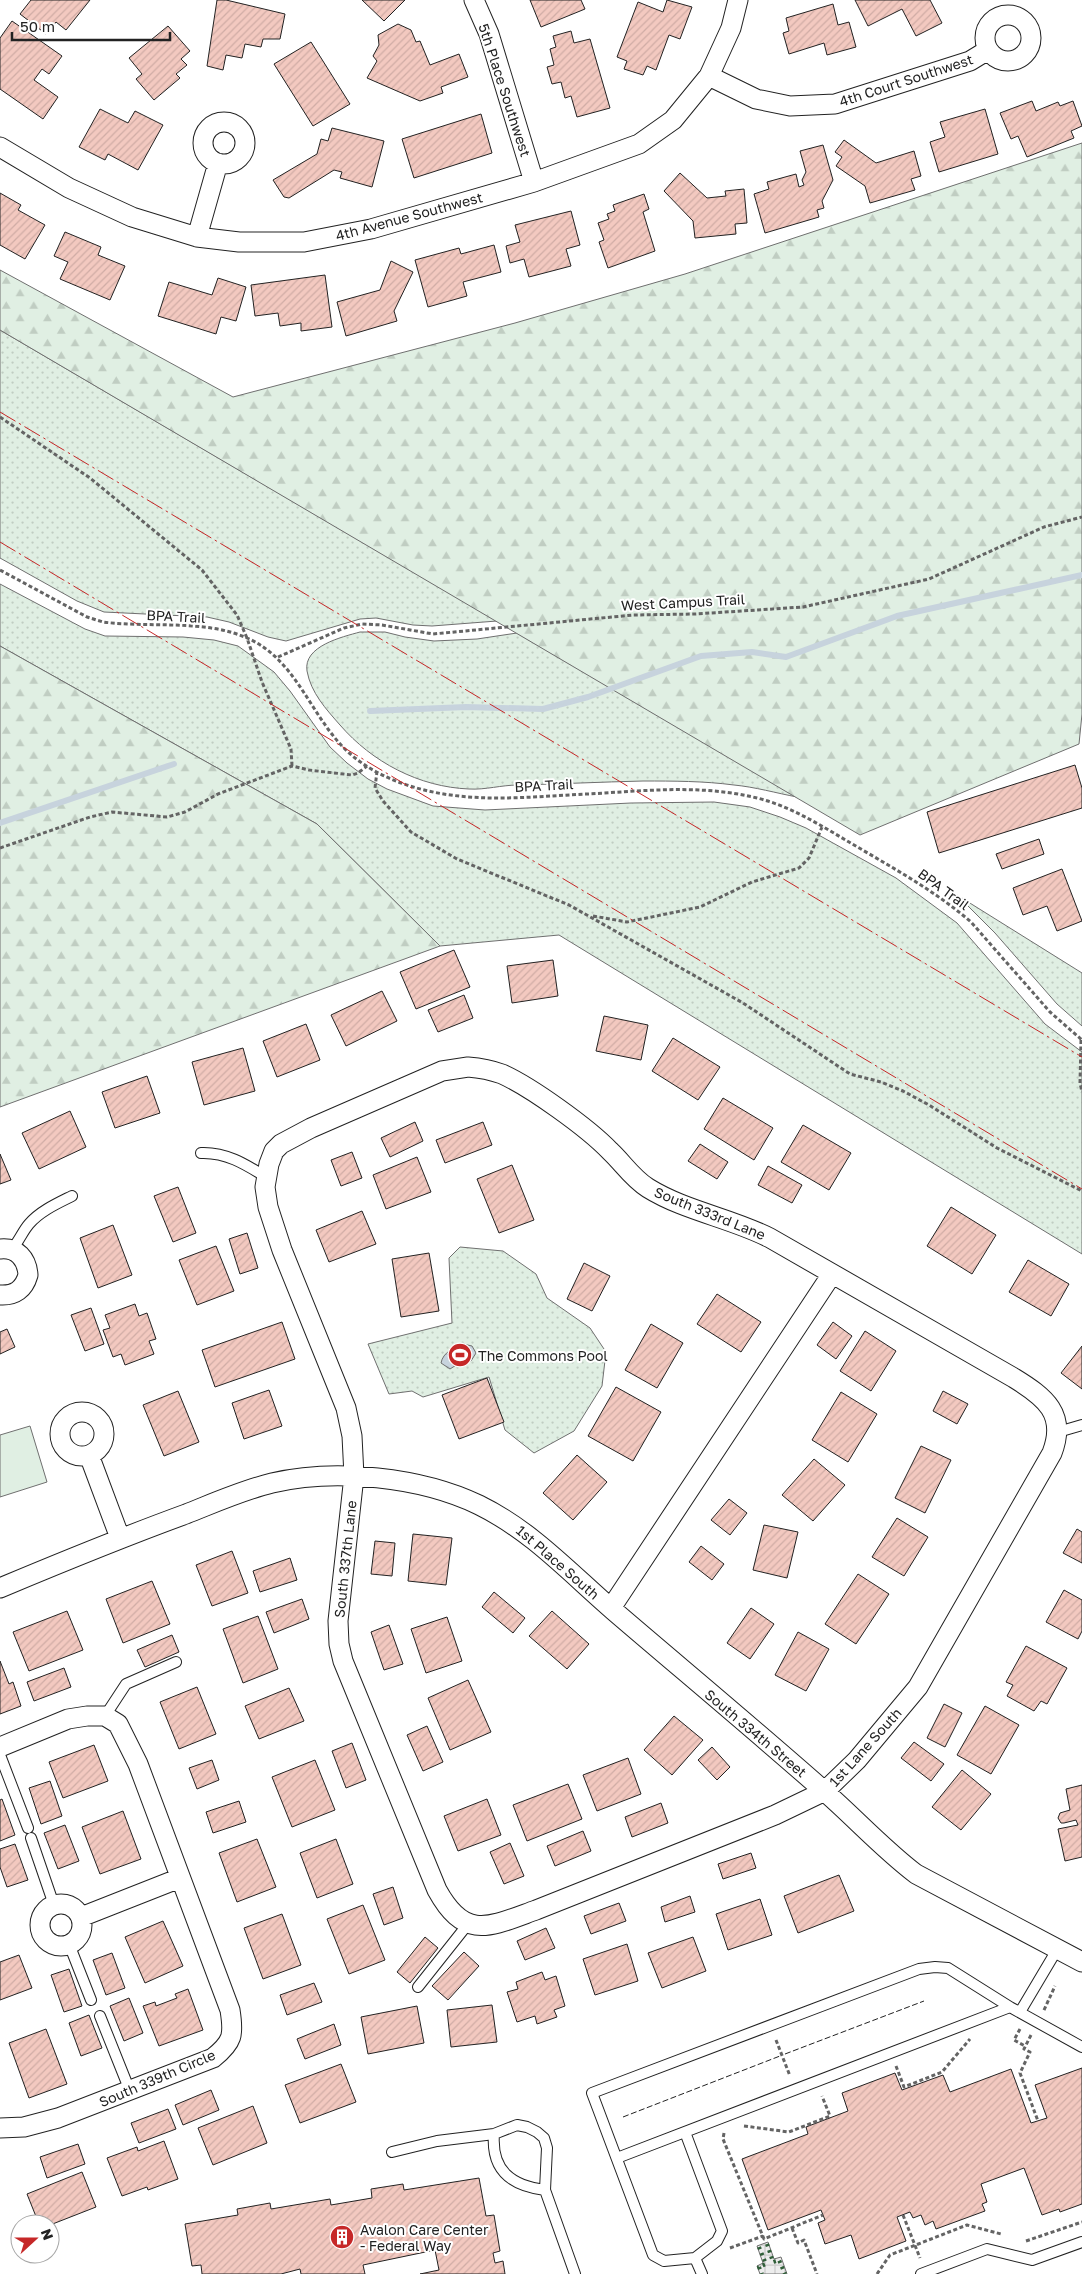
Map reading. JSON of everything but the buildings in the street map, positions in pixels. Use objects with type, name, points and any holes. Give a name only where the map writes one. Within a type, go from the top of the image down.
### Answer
[{"type":"street","name":"5th Place Southwest","points":[[474,0],[489,34],[534,182]]},
{"type":"street","name":"4th Avenue Southwest","points":[[0,147],[68,188],[132,217],[197,237],[239,242],[304,242],[371,229],[534,182],[639,144],[673,120],[709,76],[731,28],[738,0]]},
{"type":"street","name":"4th Court Southwest","points":[[709,76],[756,99],[790,106],[835,104],[970,60],[988,50]]},
{"type":"street","points":[[197,237],[218,163]]},
{"type":"street","name":"South 333rd Lane","points":[[266,1177],[274,1151],[281,1144],[311,1128],[442,1071],[468,1067],[502,1074],[549,1103],[603,1145],[637,1180],[648,1188],[671,1200],[751,1228],[1028,1387],[1049,1405],[1057,1426]]},
{"type":"street","name":"South 337th Lane","points":[[266,1177],[268,1207],[282,1250],[346,1408],[354,1444],[354,1476],[339,1602],[338,1634],[343,1661],[437,1890],[453,1914],[468,1924]]},
{"type":"street","points":[[0,1295],[14,1294],[20,1289],[28,1275],[24,1259],[6,1250]]},
{"type":"street","name":"1st Place South","points":[[0,1588],[120,1538],[273,1482],[354,1476],[414,1482],[477,1504],[513,1524],[544,1547],[611,1608],[832,1274]]},
{"type":"street","name":"1st Lane South","points":[[468,1924],[490,1925],[536,1910],[776,1815],[825,1791],[858,1760],[918,1687],[1052,1453],[1057,1426]]},
{"type":"street","points":[[89,1454],[120,1538]]},
{"type":"street","name":"South 334th Street","points":[[611,1608],[825,1791],[897,1859],[916,1874],[1082,1962]]},
{"type":"street","points":[[0,1747],[68,1719],[105,1716]]},
{"type":"street","name":"South 339th Circle","points":[[0,2128],[24,2127],[58,2118],[213,2058],[228,2046],[233,2028],[230,2010],[134,1755],[118,1724],[105,1716]]},
{"type":"street","points":[[81,1917],[180,1878]]},
{"type":"street","points":[[54,1905],[70,1905],[77,1910],[81,1917],[81,1933],[76,1940],[69,1944],[53,1944],[42,1932],[42,1916],[47,1909],[54,1905]]},
{"type":"lane","points":[[200,1153],[215,1152],[237,1160],[266,1177]]},
{"type":"lane","points":[[6,1250],[20,1241],[29,1224],[54,1205],[72,1196]]},
{"type":"lane","points":[[1057,1426],[1082,1425]]},
{"type":"lane","points":[[105,1716],[126,1684],[176,1662]]},
{"type":"lane","points":[[0,1755],[30,1833],[54,1905]]},
{"type":"lane","points":[[418,1987],[468,1924]]},
{"type":"lane","points":[[69,1944],[91,2000]]},
{"type":"lane","points":[[1020,2012],[1058,1948]]},
{"type":"lane","points":[[685,2132],[722,2231],[717,2241],[695,2258],[664,2261],[653,2255],[592,2093],[920,1969],[935,1967],[948,1968],[1010,2007],[1082,2047]]},
{"type":"lane","points":[[617,2158],[1010,2007]]},
{"type":"lane","points":[[100,2016],[130,2090]]},
{"type":"lane","points":[[392,2152],[430,2142],[494,2134],[517,2125],[522,2125],[538,2132],[544,2138],[547,2148],[548,2161],[545,2190],[575,2274]]},
{"type":"lane","points":[[494,2134],[493,2144],[503,2173],[523,2186],[545,2190]]},
{"type":"lane","points":[[923,2273],[987,2249],[1032,2260],[1082,2242]]},
{"type":"lane","points":[[695,2258],[702,2274]]},
{"type":"path","points":[[0,417],[90,478],[202,570],[237,615],[262,682],[291,749],[292,766]]},
{"type":"path","name":"West Campus Trail","points":[[278,657],[344,628],[362,624],[382,625],[433,634],[632,614],[695,614],[803,607],[928,579],[1044,527],[1082,517]]},
{"type":"path","name":"BPA Trail","points":[[0,570],[87,617],[102,622],[206,628],[247,638],[278,657],[340,744],[350,755],[376,771],[426,792],[464,798],[674,790],[731,793],[759,798],[801,815],[912,879],[956,910],[971,922],[1050,1012],[1081,1039]]},
{"type":"path","points":[[0,848],[90,817],[112,812],[166,817],[185,812],[218,794],[292,766],[352,775],[367,766]]},
{"type":"path","points":[[376,771],[375,788],[383,801],[411,832],[457,859],[569,905],[590,916],[743,1003],[842,1069],[903,1091],[929,1105],[997,1148],[1082,1191]]},
{"type":"path","points":[[590,916],[627,922],[700,907],[752,882],[799,868],[809,858],[822,827]]},
{"type":"path","points":[[1081,1039],[1080,1084],[1082,1092]]},
{"type":"path","points":[[1015,2023],[1021,2026],[1014,2040],[1025,2046]]},
{"type":"path","points":[[770,2025],[796,2089]]},
{"type":"path","points":[[886,2069],[896,2066],[904,2087],[942,2072],[975,2033]]},
{"type":"path","points":[[738,2125],[789,2132],[830,2116],[822,2094]]},
{"type":"path","points":[[731,2128],[724,2131],[723,2139],[763,2240]]},
{"type":"path","points":[[903,2214],[923,2273]]},
{"type":"path","points":[[728,2249],[763,2240],[823,2216]]},
{"type":"path","points":[[792,2228],[798,2243],[804,2240],[817,2274]]},
{"type":"green space","points":[[1082,143],[1082,714],[1079,744],[860,835],[0,330],[0,270],[233,397],[515,323],[685,274]]},
{"type":"green space","points":[[0,330],[497,621],[432,626],[413,625],[376,618],[360,619],[286,641],[268,637],[229,622],[207,617],[104,612],[77,601],[0,558]]},
{"type":"green space","points":[[0,584],[85,629],[105,636],[183,637],[214,640],[238,646],[274,672],[330,747],[347,763],[368,779],[387,789],[433,806],[485,810],[631,803],[714,802],[750,807],[806,828],[896,878],[957,923],[1045,1024],[1082,1052],[1082,1254],[559,935],[440,946],[317,824],[0,646]]},
{"type":"green space","points":[[360,632],[385,632],[434,641],[477,639],[517,633],[797,797],[742,786],[700,782],[654,781],[512,785],[475,789],[450,787],[415,778],[382,761],[353,738],[324,707],[309,679],[307,662],[317,649],[334,640]]},
{"type":"green space","points":[[0,646],[317,824],[440,946],[0,1107]]},
{"type":"green space","points":[[957,895],[1082,973],[1082,1026],[1057,1004],[995,933]]},
{"type":"green space","points":[[460,1247],[503,1251],[536,1274],[547,1298],[590,1328],[606,1352],[602,1386],[574,1431],[534,1453],[505,1430],[489,1377],[423,1397],[412,1391],[389,1394],[368,1344],[452,1323],[449,1258]]},
{"type":"green space","points":[[30,1426],[47,1482],[0,1497],[0,1435]]},
{"type":"shaded area","points":[[768,2242],[774,2259],[781,2257],[787,2274],[760,2274],[757,2266],[763,2263],[757,2246]]},
{"type":"water","name":"The Commons Pool","points":[[463,1344],[472,1346],[476,1353],[471,1361],[461,1362],[450,1369],[441,1363],[446,1353]]},
{"type":"waterway","points":[[370,711],[466,707],[543,709],[588,697],[701,656],[752,652],[786,657],[897,616],[1082,575]]},
{"type":"waterway","points":[[0,823],[174,764]]},
{"type":"hedge","points":[[767,2244],[773,2262],[779,2260],[785,2274]]},
{"type":"hedge","points":[[759,2247],[766,2264],[759,2267],[762,2274]]},
{"type":"fence","points":[[785,2054],[924,2001]]},
{"type":"fence","points":[[623,2117],[780,2056]]},
{"type":"power","points":[[0,412],[1082,1057]]},
{"type":"power","points":[[0,542],[1082,1189]]},
{"type":"place","name":"The Commons Pool","points":[[460,1355]]},
{"type":"place","name":"Avalon Care Center - Federal Way","points":[[342,2237]]}]
